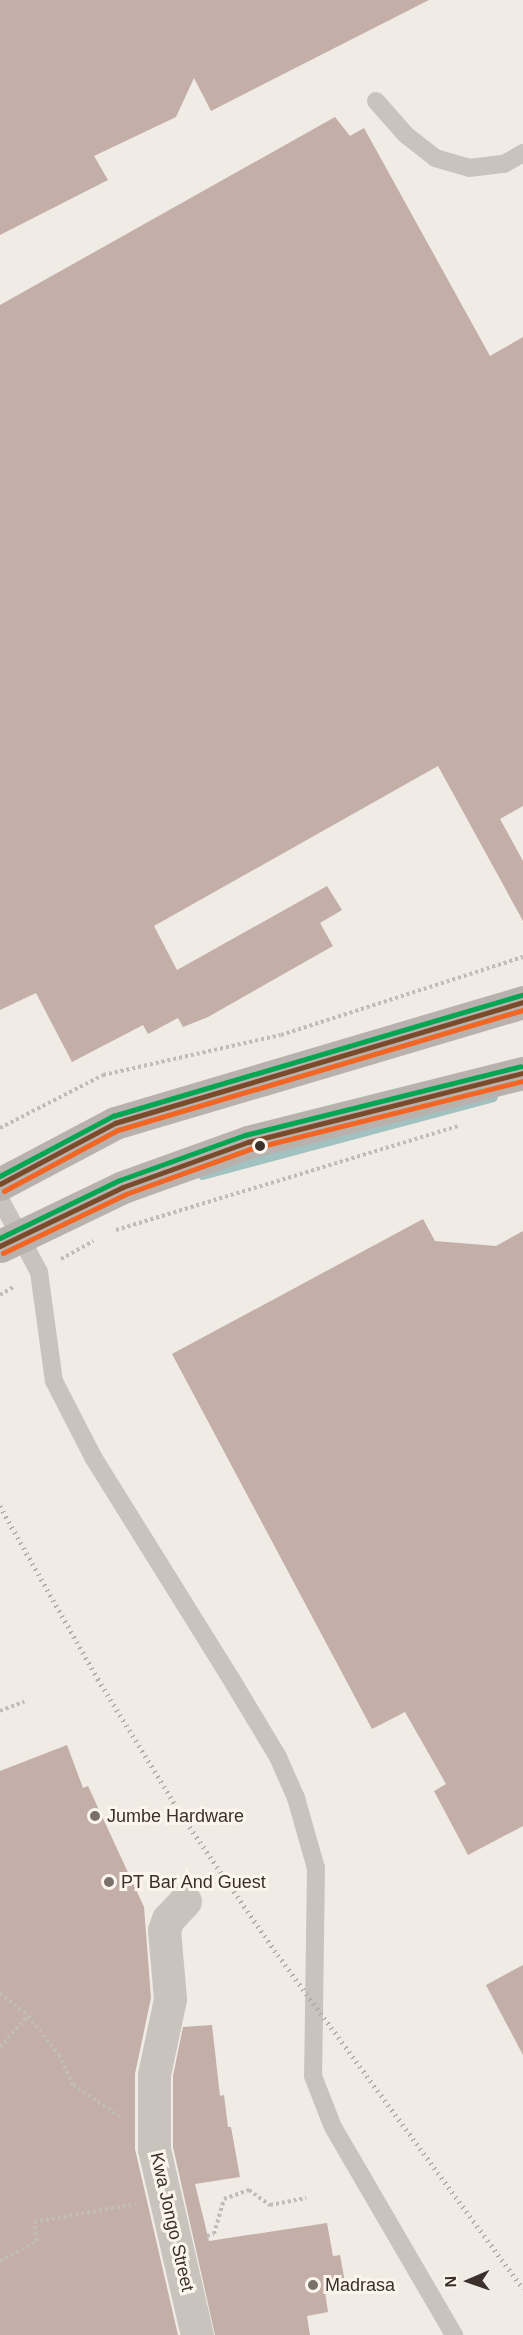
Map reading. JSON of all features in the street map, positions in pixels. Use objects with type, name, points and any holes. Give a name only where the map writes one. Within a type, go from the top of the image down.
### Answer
[{"type":"main road","points":[[0,1184],[115,1123],[523,1002]]},
{"type":"main road","points":[[10,1240],[123,1187],[248,1142],[523,1073]]},
{"type":"street","name":"Kwa Jongo Street","points":[[185,1901],[168,1918],[164,1930],[170,1999],[154,2074],[154,2150],[166,2192],[197,2335]]},
{"type":"lane","points":[[376,101],[406,135],[435,158],[469,168],[504,164],[523,153]]},
{"type":"lane","points":[[0,1199],[10,1240],[39,1272],[54,1381],[93,1457],[239,1691],[296,1797],[316,1868],[313,2076],[333,2127],[454,2335]]},
{"type":"path","points":[[0,1128],[103,1075],[281,1035],[523,957]]},
{"type":"path","points":[[109,1232],[465,1124]]},
{"type":"path","points":[[0,1295],[99,1238]]},
{"type":"path","points":[[0,1711],[24,1702]]},
{"type":"path","points":[[0,1993],[28,2016],[59,2055],[73,2085],[117,2117],[142,2121],[154,2150]]},
{"type":"path","points":[[0,2047],[28,2016]]},
{"type":"path","points":[[177,2243],[214,2234],[224,2199],[249,2190],[270,2205],[306,2198]]},
{"type":"path","points":[[0,2261],[37,2241],[34,2222],[70,2212],[156,2201],[166,2192]]},
{"type":"building","points":[[0,0],[429,0],[211,111],[194,78],[176,117],[94,156],[108,180],[0,235]]},
{"type":"building","points":[[335,117],[350,136],[364,128],[490,356],[523,337],[523,806],[500,819],[523,861],[523,921],[438,766],[154,926],[177,970],[327,886],[342,910],[320,923],[333,946],[208,1017],[183,1027],[178,1018],[148,1034],[143,1025],[72,1062],[36,993],[0,1010],[0,305]]},
{"type":"building","points":[[423,1219],[435,1241],[496,1246],[523,1231],[523,1826],[468,1855],[434,1791],[446,1784],[405,1712],[372,1729],[172,1354]]},
{"type":"building","points":[[67,1745],[83,1788],[88,1786],[144,1907],[151,1998],[135,2074],[135,2149],[178,2335],[0,2335],[0,1771]]},
{"type":"building","points":[[523,1965],[523,2055],[486,1985]]},
{"type":"building","points":[[212,2025],[220,2096],[224,2095],[228,2127],[231,2127],[240,2177],[195,2184],[209,2241],[327,2223],[333,2256],[340,2255],[346,2288],[325,2292],[328,2312],[307,2316],[310,2335],[215,2335],[173,2147],[173,2076],[183,2027]]},
{"type":"waterway","points":[[202,1175],[493,1097]]},
{"type":"railway","points":[[0,1506],[98,1679],[183,1817],[278,1955],[523,2289]]},
{"type":"transit line","points":[[0,1176],[113,1116],[521,995]]},
{"type":"transit line","points":[[0,1184],[115,1123],[523,1002]]},
{"type":"transit line","points":[[4,1191],[118,1130],[523,1010]]},
{"type":"transit line","points":[[0,1238],[120,1180],[245,1135],[521,1066]]},
{"type":"transit line","points":[[0,1246],[123,1187],[248,1142],[523,1073]]},
{"type":"transit line","points":[[3,1253],[126,1194],[250,1149],[523,1081]]},
{"type":"place","name":"Jumbe Hardware","points":[[95,1816]]},
{"type":"place","name":"PT Bar And Guest","points":[[109,1882]]},
{"type":"place","name":"Madrasa","points":[[313,2285]]}]
